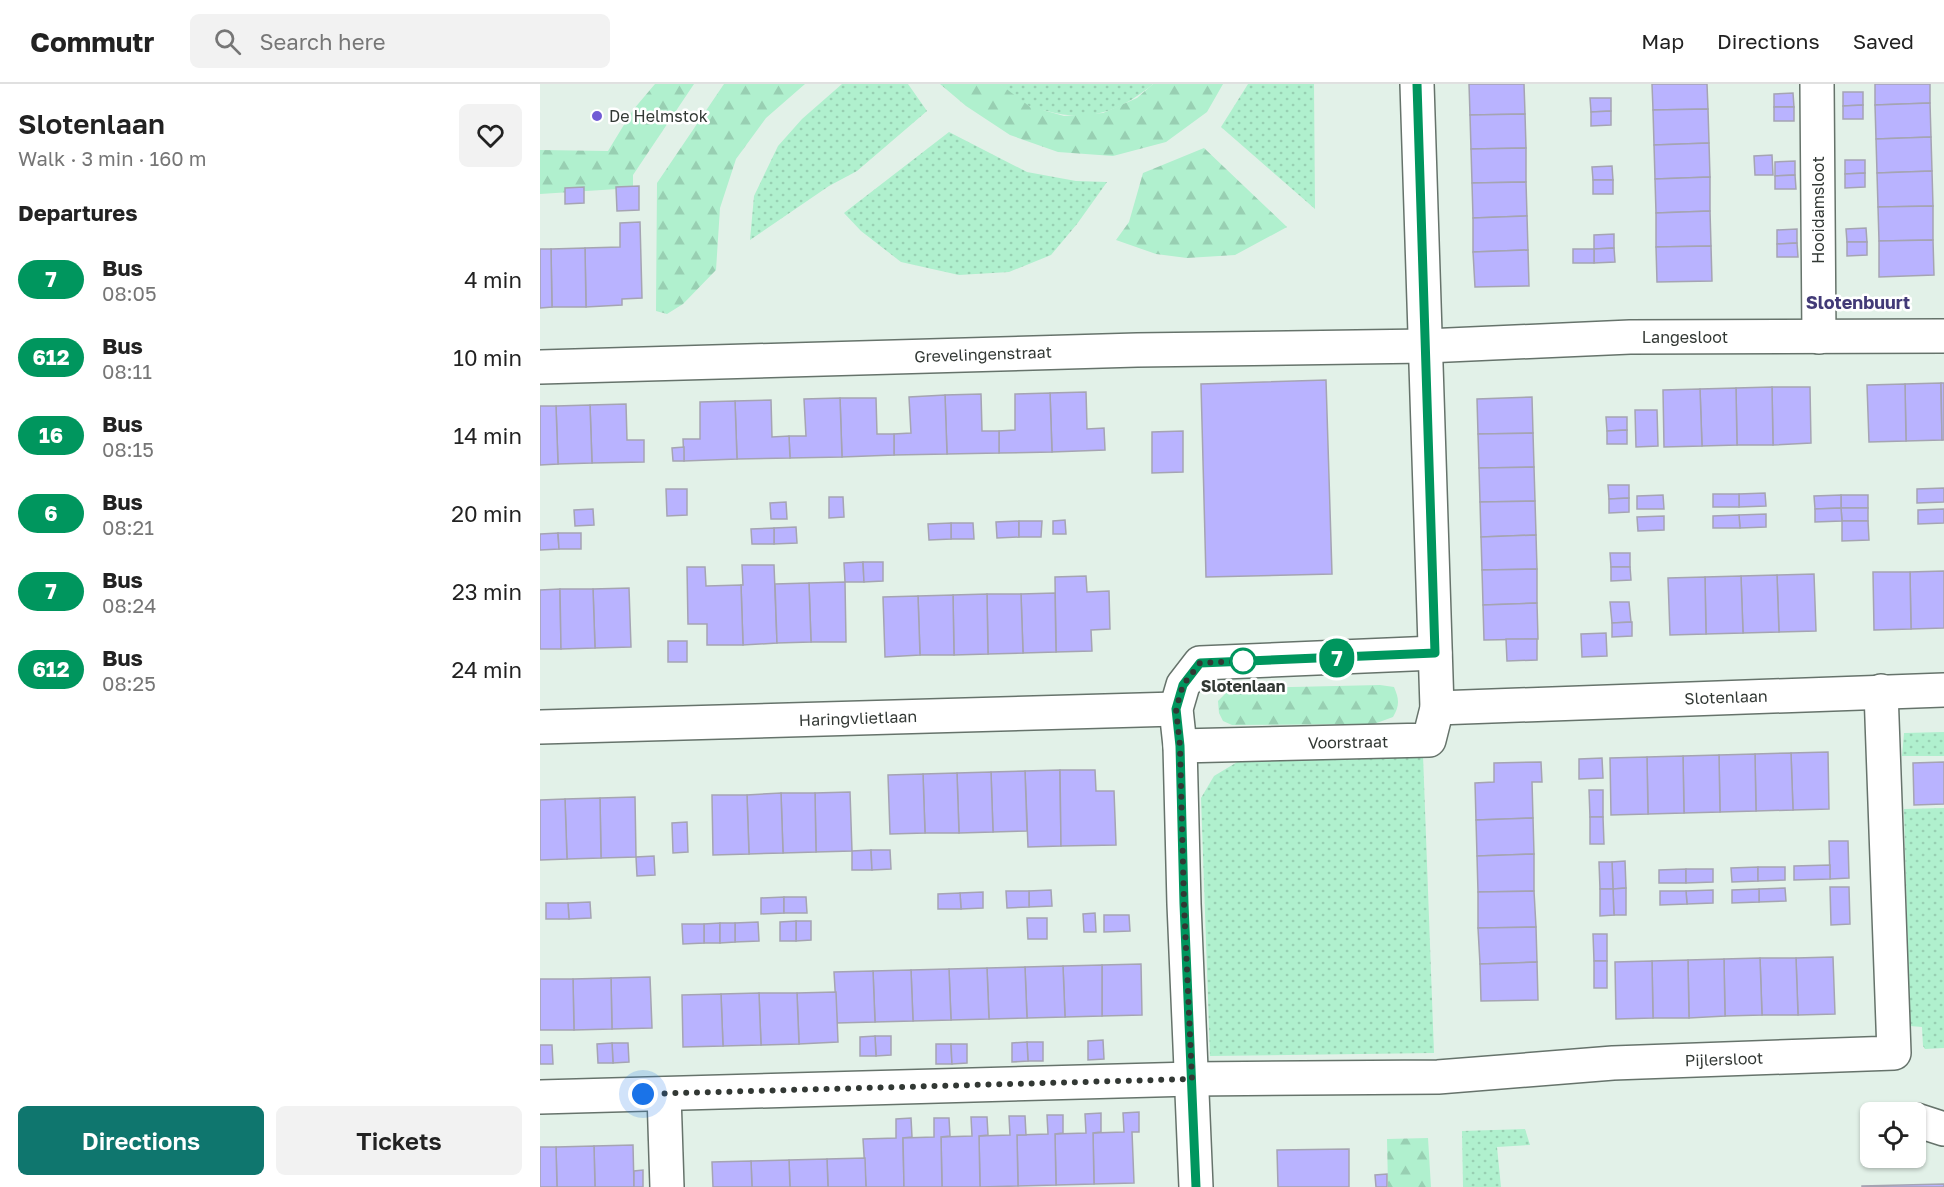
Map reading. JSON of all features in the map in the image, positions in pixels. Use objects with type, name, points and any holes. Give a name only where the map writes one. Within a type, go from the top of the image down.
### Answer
[{"type":"street","name":"Voorstraat","points":[[1180,746],[1429,740],[1437,708],[1417,84]]},
{"type":"street","name":"Hooidamsloot","points":[[1817,84],[1819,337]]},
{"type":"street","name":"Langesloot","points":[[1426,346],[1630,338],[1944,336]]},
{"type":"street","name":"Grevelingenstraat","points":[[540,367],[1137,350],[1426,346]]},
{"type":"street","points":[[1196,1187],[1180,746],[1176,709],[1183,685],[1200,663],[1435,653]]},
{"type":"street","name":"Slotenlaan","points":[[1437,708],[1944,690]]},
{"type":"street","name":"Pijlersloot","points":[[1192,1079],[1438,1077],[1614,1063],[1894,1053],[1881,691]]},
{"type":"street","name":"Haringvlietlaan","points":[[540,727],[1176,709]]},
{"type":"street","points":[[540,1097],[1192,1079]]},
{"type":"street","points":[[664,1094],[667,1187]]},
{"type":"street","points":[[1926,1123],[1944,1129]]},
{"type":"green space","points":[[655,84],[694,84],[633,175],[633,188],[540,194],[540,150],[608,151],[633,110]]},
{"type":"green space","points":[[724,84],[805,84],[766,118],[736,159],[720,208],[716,270],[683,304],[667,314],[656,311],[657,183]]},
{"type":"green space","points":[[842,84],[908,84],[927,111],[857,171],[829,186],[750,240],[754,196],[778,146],[802,119]]},
{"type":"green space","points":[[940,84],[1000,84],[1029,106],[1064,116],[1103,113],[1137,98],[1153,84],[1223,84],[1207,112],[1166,142],[1113,156],[1058,152],[1010,135],[966,106]]},
{"type":"green space","points":[[999,84],[1153,84],[1116,108],[1076,116],[1033,108]]},
{"type":"green space","points":[[1248,84],[1314,84],[1315,209],[1221,127]]},
{"type":"green space","points":[[949,132],[1027,172],[1076,181],[1107,182],[1051,255],[1009,272],[959,275],[901,262],[861,231],[844,213]]},
{"type":"green space","points":[[1204,148],[1287,227],[1235,255],[1187,258],[1156,254],[1116,240],[1129,222],[1143,173]]},
{"type":"green space","points":[[1380,685],[1394,687],[1398,705],[1393,717],[1374,724],[1232,725],[1223,721],[1219,713],[1218,701],[1228,691],[1244,688]]},
{"type":"green space","points":[[1944,732],[1944,756],[1902,756],[1904,733]]},
{"type":"green space","points":[[1423,755],[1434,1053],[1210,1056],[1201,798],[1214,776],[1239,761]]},
{"type":"green space","points":[[1944,808],[1944,1048],[1925,1049],[1922,1027],[1910,1026],[1904,809]]},
{"type":"green space","points":[[1525,1129],[1530,1145],[1497,1147],[1501,1187],[1463,1187],[1462,1131]]},
{"type":"green space","points":[[1428,1138],[1431,1187],[1388,1187],[1387,1139]]},
{"type":"building","points":[[1469,84],[1524,84],[1525,114],[1470,115]]},
{"type":"building","points":[[1652,84],[1707,84],[1708,109],[1653,110]]},
{"type":"building","points":[[1875,84],[1930,84],[1930,103],[1875,105]]},
{"type":"building","points":[[1843,92],[1863,92],[1863,105],[1843,106]]},
{"type":"building","points":[[1793,93],[1794,107],[1774,107],[1774,94]]},
{"type":"building","points":[[1590,98],[1611,98],[1611,111],[1591,112]]},
{"type":"building","points":[[1930,103],[1931,137],[1876,139],[1875,105]]},
{"type":"building","points":[[1863,105],[1863,119],[1843,119],[1843,106]]},
{"type":"building","points":[[1774,107],[1794,107],[1794,121],[1774,121]]},
{"type":"building","points":[[1708,109],[1709,143],[1654,145],[1653,110]]},
{"type":"building","points":[[1611,111],[1611,125],[1591,126],[1591,112]]},
{"type":"building","points":[[1525,114],[1526,148],[1471,149],[1470,115]]},
{"type":"building","points":[[1931,137],[1932,171],[1877,173],[1876,139]]},
{"type":"building","points":[[1709,143],[1710,177],[1655,179],[1654,145]]},
{"type":"building","points":[[1526,148],[1526,182],[1472,183],[1471,149]]},
{"type":"building","points":[[1772,155],[1773,175],[1755,175],[1754,156]]},
{"type":"building","points":[[1845,160],[1865,160],[1865,173],[1845,174]]},
{"type":"building","points":[[1795,161],[1795,175],[1775,176],[1775,162]]},
{"type":"building","points":[[1612,166],[1613,180],[1593,180],[1592,167]]},
{"type":"building","points":[[1932,171],[1933,206],[1878,207],[1877,173]]},
{"type":"building","points":[[1865,173],[1865,187],[1845,188],[1845,174]]},
{"type":"building","points":[[1795,175],[1796,189],[1775,189],[1775,176]]},
{"type":"building","points":[[1710,177],[1710,211],[1656,213],[1655,179]]},
{"type":"building","points":[[1593,180],[1613,180],[1613,194],[1593,194]]},
{"type":"building","points":[[1526,182],[1527,216],[1473,218],[1472,183]]},
{"type":"building","points":[[639,186],[639,210],[617,211],[616,187]]},
{"type":"building","points":[[584,187],[584,203],[565,204],[565,188]]},
{"type":"building","points":[[1933,206],[1933,240],[1879,241],[1878,207]]},
{"type":"building","points":[[1710,211],[1711,246],[1656,247],[1656,213]]},
{"type":"building","points":[[1527,216],[1528,250],[1473,252],[1473,218]]},
{"type":"building","points":[[640,222],[642,298],[622,299],[622,305],[586,307],[585,248],[620,247],[620,223]]},
{"type":"building","points":[[1866,228],[1867,242],[1847,242],[1846,229]]},
{"type":"building","points":[[1797,229],[1797,243],[1777,244],[1777,230]]},
{"type":"building","points":[[1614,234],[1614,248],[1594,249],[1594,235]]},
{"type":"building","points":[[1933,240],[1934,275],[1879,277],[1879,241]]},
{"type":"building","points":[[1847,242],[1867,242],[1867,255],[1847,256]]},
{"type":"building","points":[[1797,243],[1798,257],[1777,257],[1777,244]]},
{"type":"building","points":[[1711,246],[1712,281],[1657,282],[1656,247]]},
{"type":"building","points":[[585,248],[586,307],[552,307],[551,249]]},
{"type":"building","points":[[1614,248],[1615,262],[1594,263],[1594,249]]},
{"type":"building","points":[[540,249],[551,249],[552,307],[540,308]]},
{"type":"building","points":[[1573,249],[1594,249],[1594,263],[1573,263]]},
{"type":"building","points":[[1528,250],[1529,286],[1475,287],[1473,252]]},
{"type":"building","points":[[1326,380],[1332,574],[1206,577],[1201,384]]},
{"type":"building","points":[[1941,383],[1942,440],[1906,441],[1905,384]]},
{"type":"building","points":[[1941,383],[1944,383],[1944,440],[1942,440]]},
{"type":"building","points":[[1905,384],[1906,441],[1869,442],[1867,385]]},
{"type":"building","points":[[1772,387],[1810,387],[1811,443],[1773,445]]},
{"type":"building","points":[[1772,387],[1773,445],[1737,445],[1736,388]]},
{"type":"building","points":[[1736,388],[1737,445],[1702,446],[1700,389]]},
{"type":"building","points":[[1700,389],[1702,446],[1664,447],[1663,390]]},
{"type":"building","points":[[1086,392],[1087,429],[1104,428],[1105,450],[1052,452],[1050,393]]},
{"type":"building","points":[[1050,393],[1052,452],[999,453],[999,431],[1015,430],[1015,394]]},
{"type":"building","points":[[981,394],[982,431],[999,431],[999,453],[947,454],[945,395]]},
{"type":"building","points":[[945,395],[947,454],[894,455],[894,434],[911,433],[909,397]]},
{"type":"building","points":[[1532,397],[1533,433],[1478,434],[1477,399]]},
{"type":"building","points":[[840,398],[876,398],[877,434],[894,434],[894,455],[842,457]]},
{"type":"building","points":[[840,398],[842,457],[790,458],[789,436],[806,436],[804,399]]},
{"type":"building","points":[[771,400],[772,437],[789,436],[790,458],[737,459],[735,401]]},
{"type":"building","points":[[735,401],[737,459],[684,461],[683,439],[700,439],[700,402]]},
{"type":"building","points":[[626,404],[627,440],[644,440],[644,462],[592,463],[590,405]]},
{"type":"building","points":[[590,405],[592,463],[558,464],[556,406]]},
{"type":"building","points":[[540,406],[556,406],[558,464],[540,465]]},
{"type":"building","points":[[1635,410],[1657,410],[1658,446],[1636,447]]},
{"type":"building","points":[[1606,417],[1627,417],[1627,430],[1607,431]]},
{"type":"building","points":[[1627,430],[1627,444],[1607,444],[1607,431]]},
{"type":"building","points":[[1183,431],[1183,472],[1152,473],[1152,432]]},
{"type":"building","points":[[1533,433],[1534,467],[1479,468],[1478,434]]},
{"type":"building","points":[[684,447],[684,461],[673,461],[672,448]]},
{"type":"building","points":[[1534,467],[1535,501],[1480,502],[1479,468]]},
{"type":"building","points":[[1608,485],[1629,485],[1629,498],[1609,499]]},
{"type":"building","points":[[1944,488],[1944,502],[1917,503],[1917,489]]},
{"type":"building","points":[[666,489],[687,489],[687,515],[667,516]]},
{"type":"building","points":[[1765,493],[1766,506],[1739,507],[1739,494]]},
{"type":"building","points":[[1713,494],[1739,494],[1739,507],[1713,507]]},
{"type":"building","points":[[1663,495],[1664,509],[1637,509],[1637,496]]},
{"type":"building","points":[[1841,495],[1868,495],[1868,508],[1841,508]]},
{"type":"building","points":[[1841,495],[1841,508],[1815,509],[1814,496]]},
{"type":"building","points":[[829,497],[843,497],[844,517],[829,518]]},
{"type":"building","points":[[1629,498],[1629,512],[1609,513],[1609,499]]},
{"type":"building","points":[[1535,501],[1536,535],[1481,537],[1480,502]]},
{"type":"building","points":[[786,502],[787,519],[771,519],[770,503]]},
{"type":"building","points":[[1841,508],[1868,508],[1868,521],[1842,521]]},
{"type":"building","points":[[1841,508],[1842,521],[1815,522],[1815,509]]},
{"type":"building","points":[[593,509],[594,525],[575,526],[574,510]]},
{"type":"building","points":[[1944,509],[1944,523],[1918,524],[1918,510]]},
{"type":"building","points":[[1766,514],[1766,527],[1740,528],[1739,515]]},
{"type":"building","points":[[1739,515],[1740,528],[1713,528],[1713,516]]},
{"type":"building","points":[[1664,516],[1664,530],[1638,531],[1637,517]]},
{"type":"building","points":[[1065,520],[1066,534],[1053,534],[1053,521]]},
{"type":"building","points":[[1019,521],[1019,537],[997,538],[996,522]]},
{"type":"building","points":[[1019,521],[1042,521],[1041,537],[1019,537]]},
{"type":"building","points":[[1842,521],[1868,521],[1869,540],[1842,541]]},
{"type":"building","points":[[951,523],[973,523],[974,539],[951,539]]},
{"type":"building","points":[[951,523],[951,539],[929,540],[928,524]]},
{"type":"building","points":[[796,527],[797,543],[774,544],[774,528]]},
{"type":"building","points":[[774,528],[774,544],[752,544],[751,529]]},
{"type":"building","points":[[558,533],[559,549],[540,550],[540,534]]},
{"type":"building","points":[[558,533],[581,533],[581,549],[559,549]]},
{"type":"building","points":[[1536,535],[1537,569],[1482,570],[1481,537]]},
{"type":"building","points":[[1610,553],[1630,553],[1630,567],[1611,567]]},
{"type":"building","points":[[863,562],[864,582],[845,582],[844,563]]},
{"type":"building","points":[[863,562],[883,562],[883,581],[864,582]]},
{"type":"building","points":[[742,565],[774,565],[777,643],[743,645]]},
{"type":"building","points":[[687,567],[705,567],[706,586],[741,585],[743,645],[707,645],[707,624],[688,624]]},
{"type":"building","points":[[1611,567],[1630,567],[1631,580],[1611,581]]},
{"type":"building","points":[[1537,569],[1537,603],[1483,605],[1482,570]]},
{"type":"building","points":[[1944,571],[1944,628],[1911,629],[1910,572]]},
{"type":"building","points":[[1873,572],[1910,572],[1911,629],[1874,630]]},
{"type":"building","points":[[1814,574],[1816,631],[1779,632],[1777,575]]},
{"type":"building","points":[[1777,575],[1779,632],[1743,633],[1741,576]]},
{"type":"building","points":[[1086,576],[1087,592],[1109,591],[1110,629],[1091,630],[1092,651],[1056,652],[1055,577]]},
{"type":"building","points":[[1741,576],[1743,633],[1706,634],[1705,577]]},
{"type":"building","points":[[1705,577],[1706,634],[1670,635],[1668,578]]},
{"type":"building","points":[[845,582],[846,642],[811,642],[809,583]]},
{"type":"building","points":[[809,583],[811,642],[777,643],[775,584]]},
{"type":"building","points":[[629,588],[631,647],[595,648],[593,589]]},
{"type":"building","points":[[560,589],[561,649],[540,649],[540,590]]},
{"type":"building","points":[[560,589],[593,589],[595,648],[561,649]]},
{"type":"building","points":[[1055,593],[1056,652],[1023,653],[1021,594]]},
{"type":"building","points":[[987,594],[1021,594],[1023,653],[988,654]]},
{"type":"building","points":[[987,594],[988,654],[954,655],[953,595]]},
{"type":"building","points":[[953,595],[954,655],[920,655],[918,596]]},
{"type":"building","points":[[918,596],[920,655],[885,657],[883,597]]},
{"type":"building","points":[[1610,602],[1629,602],[1631,622],[1612,623]]},
{"type":"building","points":[[1537,603],[1538,639],[1484,640],[1483,605]]},
{"type":"building","points":[[1632,622],[1632,636],[1612,637],[1612,623]]},
{"type":"building","points":[[1606,633],[1607,656],[1582,657],[1581,634]]},
{"type":"building","points":[[1506,639],[1537,639],[1537,660],[1507,661]]},
{"type":"building","points":[[668,641],[687,641],[687,662],[668,662]]},
{"type":"building","points":[[1828,752],[1829,809],[1793,810],[1791,753]]},
{"type":"building","points":[[1791,753],[1793,810],[1756,811],[1755,754]]},
{"type":"building","points":[[1755,754],[1756,811],[1720,812],[1719,755]]},
{"type":"building","points":[[1719,755],[1720,812],[1684,813],[1683,756]]},
{"type":"building","points":[[1683,756],[1684,813],[1648,814],[1647,757]]},
{"type":"building","points":[[1647,757],[1648,814],[1611,815],[1610,758]]},
{"type":"building","points":[[1602,758],[1603,778],[1579,779],[1579,759]]},
{"type":"building","points":[[1541,762],[1542,782],[1532,782],[1533,818],[1476,820],[1475,783],[1494,782],[1494,763]]},
{"type":"building","points":[[1944,762],[1944,804],[1914,805],[1913,763]]},
{"type":"building","points":[[1060,770],[1061,846],[1028,847],[1025,771]]},
{"type":"building","points":[[1060,770],[1095,770],[1096,791],[1114,791],[1116,845],[1061,846]]},
{"type":"building","points":[[1025,771],[1027,831],[993,832],[991,772]]},
{"type":"building","points":[[991,772],[993,832],[959,833],[957,773]]},
{"type":"building","points":[[957,773],[959,833],[925,833],[923,774]]},
{"type":"building","points":[[923,774],[925,833],[890,834],[888,775]]},
{"type":"building","points":[[1589,790],[1603,790],[1603,817],[1590,817]]},
{"type":"building","points":[[850,792],[852,851],[816,852],[815,793]]},
{"type":"building","points":[[781,793],[815,793],[816,852],[783,853]]},
{"type":"building","points":[[781,793],[783,853],[749,854],[747,795]]},
{"type":"building","points":[[712,795],[747,795],[749,854],[713,855]]},
{"type":"building","points":[[635,797],[636,857],[601,858],[600,798]]},
{"type":"building","points":[[600,798],[601,858],[567,859],[565,799]]},
{"type":"building","points":[[565,799],[567,859],[540,860],[540,800]]},
{"type":"building","points":[[1590,817],[1603,817],[1604,844],[1590,844]]},
{"type":"building","points":[[1533,818],[1534,854],[1477,856],[1476,820]]},
{"type":"building","points":[[687,822],[688,852],[673,853],[672,823]]},
{"type":"building","points":[[1829,841],[1848,841],[1849,878],[1830,879]]},
{"type":"building","points":[[871,850],[872,870],[852,870],[852,851]]},
{"type":"building","points":[[871,850],[890,850],[891,869],[872,870]]},
{"type":"building","points":[[1534,854],[1534,891],[1478,892],[1477,856]]},
{"type":"building","points":[[654,856],[655,875],[637,876],[636,857]]},
{"type":"building","points":[[1625,861],[1626,888],[1613,889],[1612,862]]},
{"type":"building","points":[[1599,862],[1612,862],[1613,889],[1600,889]]},
{"type":"building","points":[[1830,865],[1830,879],[1794,880],[1794,866]]},
{"type":"building","points":[[1758,867],[1758,881],[1732,882],[1731,868]]},
{"type":"building","points":[[1758,867],[1785,867],[1785,880],[1758,881]]},
{"type":"building","points":[[1686,869],[1686,883],[1659,883],[1659,870]]},
{"type":"building","points":[[1686,869],[1713,869],[1713,882],[1686,883]]},
{"type":"building","points":[[1830,887],[1849,887],[1850,924],[1831,925]]},
{"type":"building","points":[[1626,888],[1626,915],[1614,915],[1613,889]]},
{"type":"building","points":[[1785,888],[1786,901],[1759,902],[1759,889]]},
{"type":"building","points":[[1600,889],[1613,889],[1614,915],[1600,916]]},
{"type":"building","points":[[1759,889],[1759,902],[1732,903],[1732,890]]},
{"type":"building","points":[[1051,890],[1052,906],[1029,907],[1029,891]]},
{"type":"building","points":[[1713,890],[1713,903],[1687,904],[1686,891]]},
{"type":"building","points":[[1006,891],[1029,891],[1029,907],[1007,908]]},
{"type":"building","points":[[1534,891],[1536,927],[1478,928],[1478,892]]},
{"type":"building","points":[[1660,891],[1686,891],[1687,904],[1660,905]]},
{"type":"building","points":[[983,892],[983,908],[961,909],[960,893]]},
{"type":"building","points":[[960,893],[961,909],[938,909],[938,894]]},
{"type":"building","points":[[784,897],[784,913],[761,914],[761,898]]},
{"type":"building","points":[[784,897],[806,897],[807,913],[784,913]]},
{"type":"building","points":[[590,902],[591,918],[569,919],[568,903]]},
{"type":"building","points":[[546,903],[568,903],[569,919],[546,919]]},
{"type":"building","points":[[1095,913],[1096,932],[1084,932],[1083,914]]},
{"type":"building","points":[[1104,915],[1129,915],[1130,931],[1104,932]]},
{"type":"building","points":[[1027,918],[1047,918],[1047,939],[1028,939]]},
{"type":"building","points":[[796,921],[811,921],[811,940],[796,941]]},
{"type":"building","points":[[796,921],[796,941],[780,941],[780,922]]},
{"type":"building","points":[[758,922],[759,941],[735,942],[735,923]]},
{"type":"building","points":[[720,923],[720,943],[704,943],[704,924]]},
{"type":"building","points":[[720,923],[735,923],[735,942],[720,943]]},
{"type":"building","points":[[682,924],[704,924],[704,943],[683,944]]},
{"type":"building","points":[[1536,927],[1537,962],[1480,964],[1478,928]]},
{"type":"building","points":[[1593,934],[1607,934],[1607,961],[1594,961]]},
{"type":"building","points":[[1833,957],[1835,1014],[1798,1015],[1796,958]]},
{"type":"building","points":[[1760,958],[1796,958],[1798,1015],[1762,1015]]},
{"type":"building","points":[[1760,958],[1762,1015],[1725,1016],[1724,959]]},
{"type":"building","points":[[1724,959],[1725,1016],[1689,1018],[1688,960]]},
{"type":"building","points":[[1688,960],[1689,1018],[1653,1018],[1652,961]]},
{"type":"building","points":[[1594,961],[1607,961],[1607,988],[1594,988]]},
{"type":"building","points":[[1652,961],[1653,1018],[1616,1019],[1615,962]]},
{"type":"building","points":[[1537,962],[1538,1000],[1481,1001],[1480,964]]},
{"type":"building","points":[[1141,964],[1142,1015],[1102,1016],[1102,965]]},
{"type":"building","points":[[1102,965],[1102,1016],[1065,1017],[1063,966]]},
{"type":"building","points":[[1063,966],[1065,1017],[1027,1018],[1025,967]]},
{"type":"building","points":[[1025,967],[1027,1018],[989,1019],[987,968]]},
{"type":"building","points":[[987,968],[989,1019],[951,1020],[949,969]]},
{"type":"building","points":[[949,969],[951,1020],[913,1021],[911,970]]},
{"type":"building","points":[[911,970],[913,1021],[875,1022],[873,971]]},
{"type":"building","points":[[873,971],[875,1022],[837,1023],[834,972]]},
{"type":"building","points":[[650,977],[652,1028],[612,1029],[611,978]]},
{"type":"building","points":[[611,978],[612,1029],[574,1030],[573,979]]},
{"type":"building","points":[[540,979],[573,979],[574,1030],[540,1030]]},
{"type":"building","points":[[836,992],[838,1042],[799,1044],[797,993]]},
{"type":"building","points":[[759,993],[797,993],[799,1044],[761,1045]]},
{"type":"building","points":[[759,993],[761,1045],[723,1046],[721,994]]},
{"type":"building","points":[[721,994],[723,1046],[683,1047],[682,995]]},
{"type":"building","points":[[875,1036],[891,1036],[891,1055],[876,1056]]},
{"type":"building","points":[[875,1036],[876,1056],[860,1056],[860,1037]]},
{"type":"building","points":[[1103,1040],[1104,1059],[1088,1060],[1088,1041]]},
{"type":"building","points":[[1027,1042],[1043,1042],[1043,1061],[1028,1061]]},
{"type":"building","points":[[1027,1042],[1028,1061],[1012,1062],[1012,1043]]},
{"type":"building","points":[[612,1043],[628,1043],[629,1062],[613,1063]]},
{"type":"building","points":[[612,1043],[613,1063],[598,1063],[597,1044]]},
{"type":"building","points":[[936,1044],[951,1044],[952,1064],[936,1064]]},
{"type":"building","points":[[951,1044],[967,1044],[967,1063],[952,1064]]},
{"type":"building","points":[[540,1045],[552,1045],[553,1064],[540,1064]]},
{"type":"building","points":[[1139,1112],[1139,1132],[1132,1132],[1134,1183],[1094,1184],[1093,1133],[1124,1132],[1123,1113]]},
{"type":"building","points":[[1101,1113],[1101,1132],[1093,1133],[1094,1184],[1056,1185],[1055,1134],[1086,1133],[1085,1114]]},
{"type":"building","points":[[1047,1115],[1063,1115],[1063,1133],[1055,1134],[1056,1185],[1018,1186],[1017,1135],[1048,1134]]},
{"type":"building","points":[[1009,1116],[1025,1116],[1026,1135],[1017,1135],[1018,1186],[980,1187],[979,1136],[1010,1135]]},
{"type":"building","points":[[971,1117],[987,1117],[988,1135],[979,1136],[980,1187],[942,1187],[941,1137],[972,1136]]},
{"type":"building","points":[[911,1118],[912,1137],[903,1138],[904,1187],[866,1187],[863,1139],[896,1138],[896,1119]]},
{"type":"building","points":[[934,1118],[949,1118],[950,1136],[941,1137],[942,1187],[904,1187],[903,1138],[934,1137]]},
{"type":"building","points":[[633,1145],[634,1187],[595,1187],[594,1146]]},
{"type":"building","points":[[594,1146],[595,1187],[557,1187],[556,1147]]},
{"type":"building","points":[[540,1147],[556,1147],[557,1187],[540,1187]]},
{"type":"building","points":[[1349,1149],[1349,1187],[1278,1187],[1277,1150]]},
{"type":"building","points":[[865,1158],[866,1187],[828,1187],[827,1159]]},
{"type":"building","points":[[827,1159],[828,1187],[790,1187],[789,1160]]},
{"type":"building","points":[[789,1160],[790,1187],[752,1187],[751,1161]]},
{"type":"building","points":[[751,1161],[752,1187],[713,1187],[712,1162]]},
{"type":"building","points":[[643,1170],[643,1187],[634,1187],[634,1171]]},
{"type":"building","points":[[1387,1174],[1387,1187],[1376,1187],[1375,1175]]},
{"type":"building","points":[[1944,1184],[1944,1187],[1862,1187],[1862,1186]]},
{"type":"bus line","name":"7","points":[[1196,1187],[1180,746],[1176,709],[1183,685],[1200,663],[1435,653],[1417,84]]},
{"type":"place","name":"De Helmstok","points":[[597,116]]},
{"type":"place","name":"Slotenlaan","points":[[1243,661]]},
{"type":"district","name":"Slotenbuurt","points":[[1858,303]]},
{"type":"route","points":[[643,1094],[1192,1079],[1180,746],[1176,709],[1183,685],[1200,663],[1247,661],[1243,661]]}]
